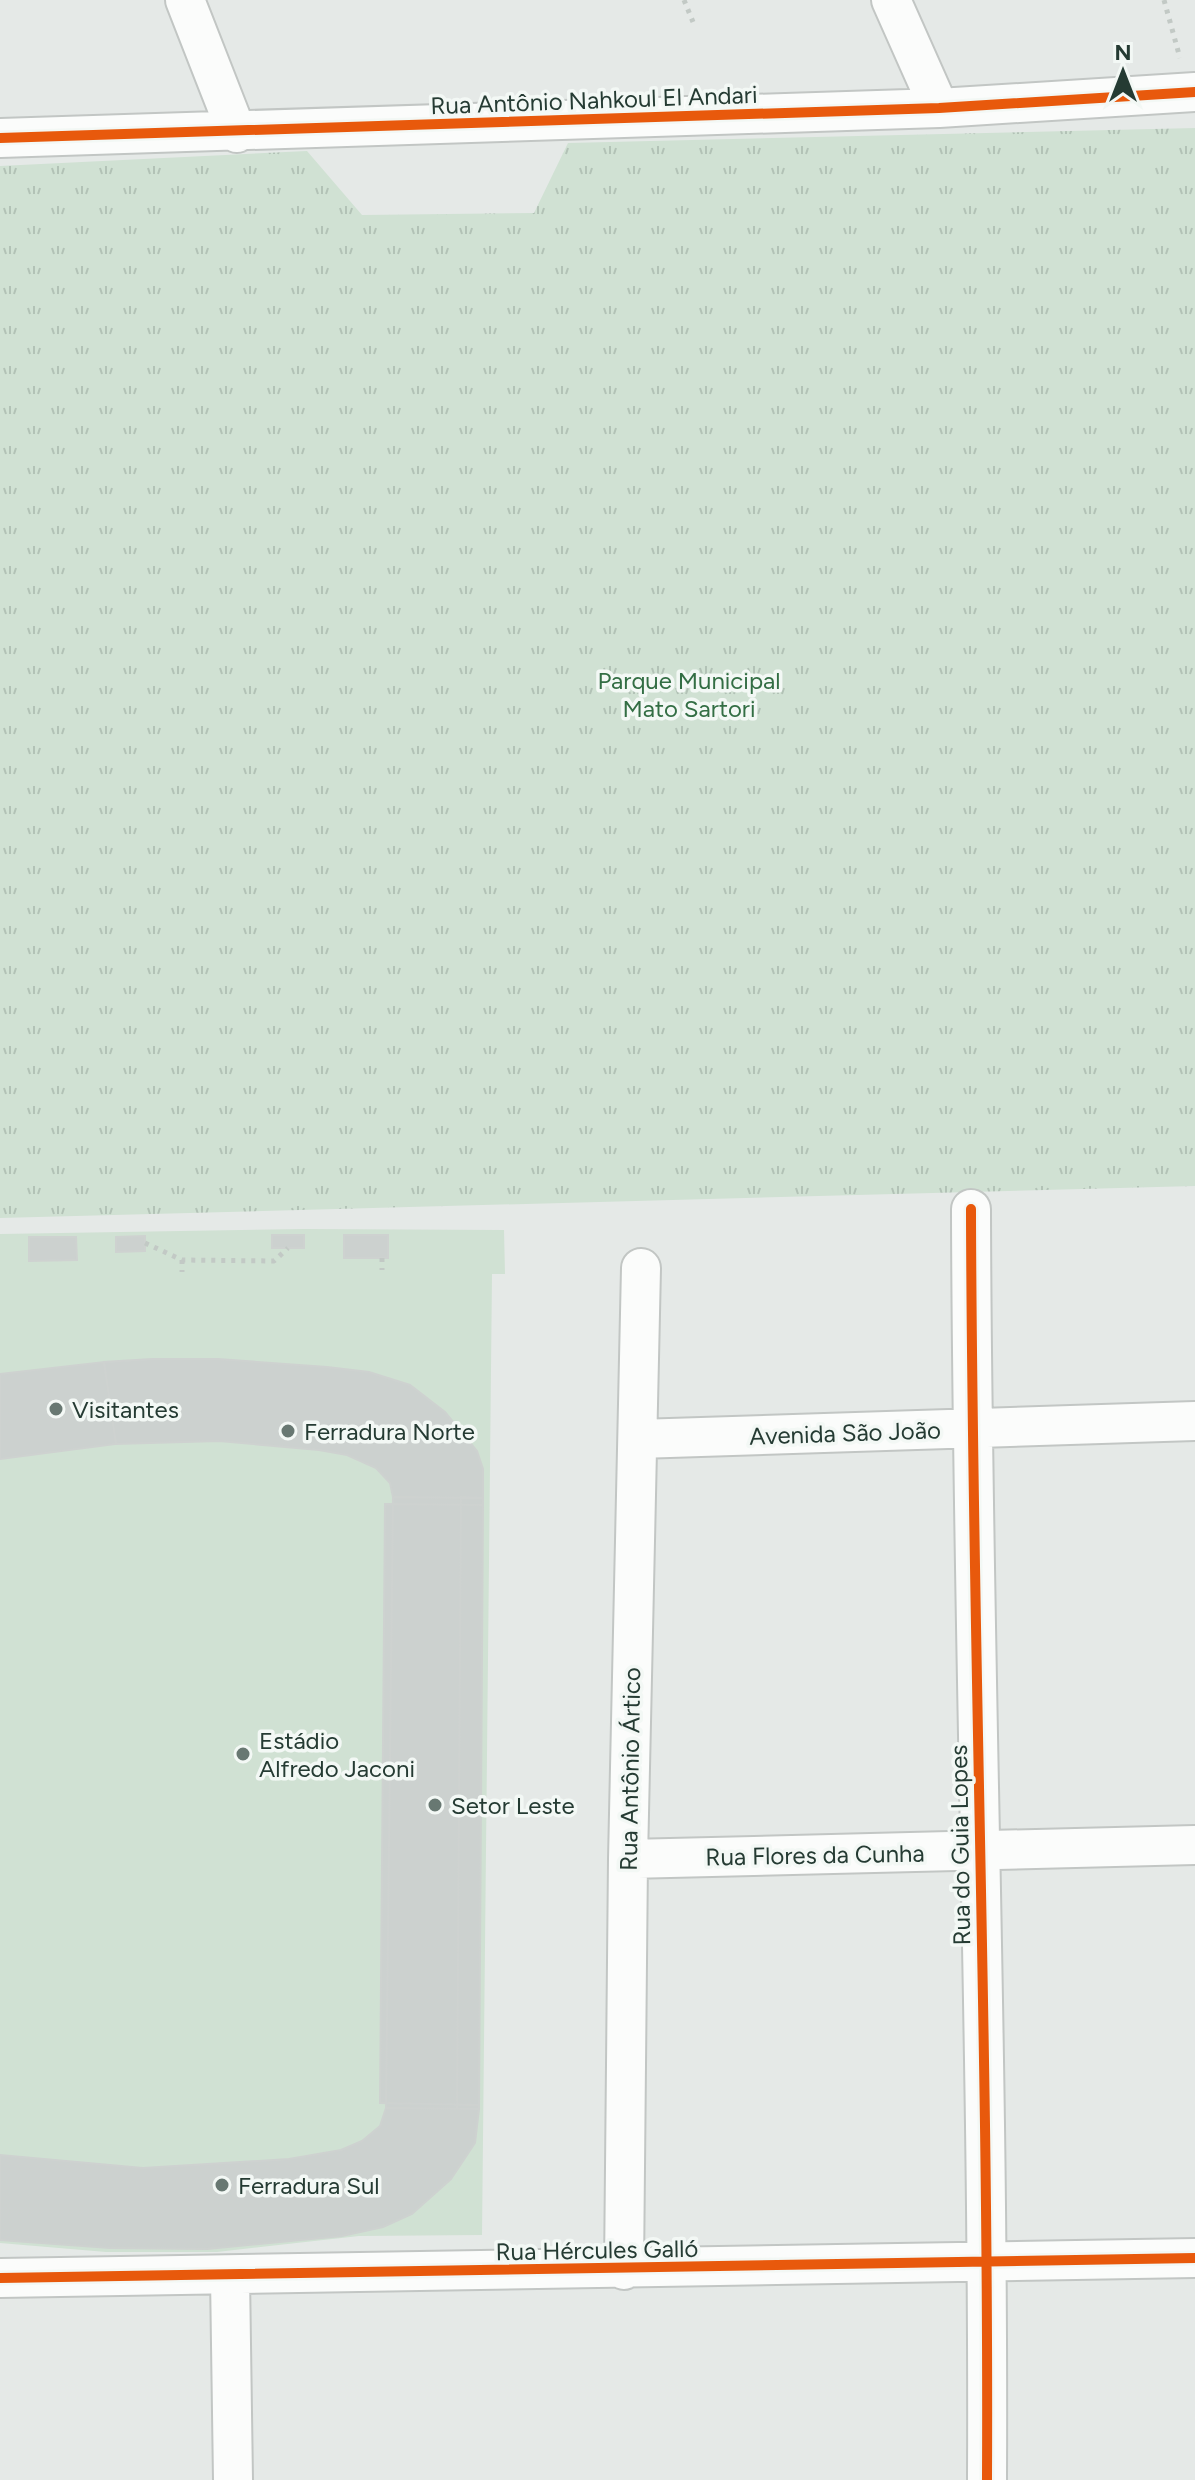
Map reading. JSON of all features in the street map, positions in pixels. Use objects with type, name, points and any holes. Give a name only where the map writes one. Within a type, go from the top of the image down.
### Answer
[{"type":"street","points":[[185,0],[237,133]]},
{"type":"street","points":[[891,0],[939,108]]},
{"type":"street","name":"Rua Antônio Nahkoul El Andari","points":[[0,138],[237,133],[939,108],[1192,93]]},
{"type":"street","name":"Rua do Guia Lopes","points":[[971,1209],[972,1429],[988,2262],[987,2480]]},
{"type":"street","name":"Rua Antônio Ártico","points":[[624,2270],[628,1859],[641,1268]]},
{"type":"street","name":"Avenida São João","points":[[638,1439],[1195,1421]]},
{"type":"street","name":"Rua Flores da Cunha","points":[[628,1859],[1195,1845]]},
{"type":"street","name":"Rua Hércules Galló","points":[[0,2278],[624,2270],[1195,2258]]},
{"type":"street","points":[[230,2276],[233,2480]]},
{"type":"path","points":[[684,0],[693,22]]},
{"type":"path","points":[[1164,0],[1192,93]]},
{"type":"path","points":[[145,1243],[182,1260],[274,1261],[288,1248]]},
{"type":"path","points":[[382,1258],[382,1270]]},
{"type":"path","points":[[182,1260],[182,1272]]},
{"type":"green space","name":"Parque Municipal Mato Sartori","points":[[1195,128],[1195,1186],[0,1218],[0,166],[307,151],[362,215],[534,213],[568,143]]},
{"type":"green space","name":"Estádio Alfredo Jaconi","points":[[304,1229],[504,1230],[505,1274],[492,1274],[482,2235],[359,2236],[217,2252],[106,2252],[0,2243],[0,1234]]},
{"type":"building","points":[[272,1235],[304,1235],[304,1248],[272,1248]]},
{"type":"building","points":[[344,1235],[388,1235],[388,1258],[344,1258]]},
{"type":"building","points":[[145,1236],[145,1251],[116,1252],[116,1237]]},
{"type":"building","points":[[29,1237],[76,1237],[77,1260],[29,1261]]},
{"type":"building","name":"Ferradura Norte","points":[[218,1359],[327,1367],[369,1372],[410,1385],[445,1412],[477,1451],[483,1469],[483,1498],[393,1497],[390,1483],[376,1468],[347,1455],[319,1450],[219,1441],[116,1444],[104,1362]]},
{"type":"building","name":"Visitantes","points":[[104,1362],[116,1444],[0,1459],[0,1374]]},
{"type":"building","name":"Setor Leste","points":[[393,1497],[483,1498],[479,2109],[386,2108]]},
{"type":"building","points":[[461,1497],[483,1498],[479,2109],[457,2109]]},
{"type":"building","name":"Setor Leste","points":[[385,1504],[483,1505],[479,2105],[380,2103]]},
{"type":"building","name":"Ferradura Sul","points":[[386,2108],[479,2109],[475,2143],[451,2179],[412,2214],[383,2227],[342,2236],[207,2249],[110,2248],[0,2240],[0,2155],[143,2168],[289,2159],[341,2150],[362,2141],[380,2126]]},
{"type":"cycle path","points":[[0,138],[939,108],[1195,92]]},
{"type":"cycle path","points":[[971,1209],[987,2480]]},
{"type":"cycle path","points":[[0,2278],[1195,2258]]},
{"type":"place","name":"Visitantes","points":[[56,1409]]},
{"type":"place","name":"Ferradura Norte","points":[[288,1431]]},
{"type":"place","name":"Estádio Alfredo Jaconi","points":[[243,1754]]},
{"type":"place","name":"Setor Leste","points":[[435,1805]]},
{"type":"place","name":"Ferradura Sul","points":[[222,2185]]}]
